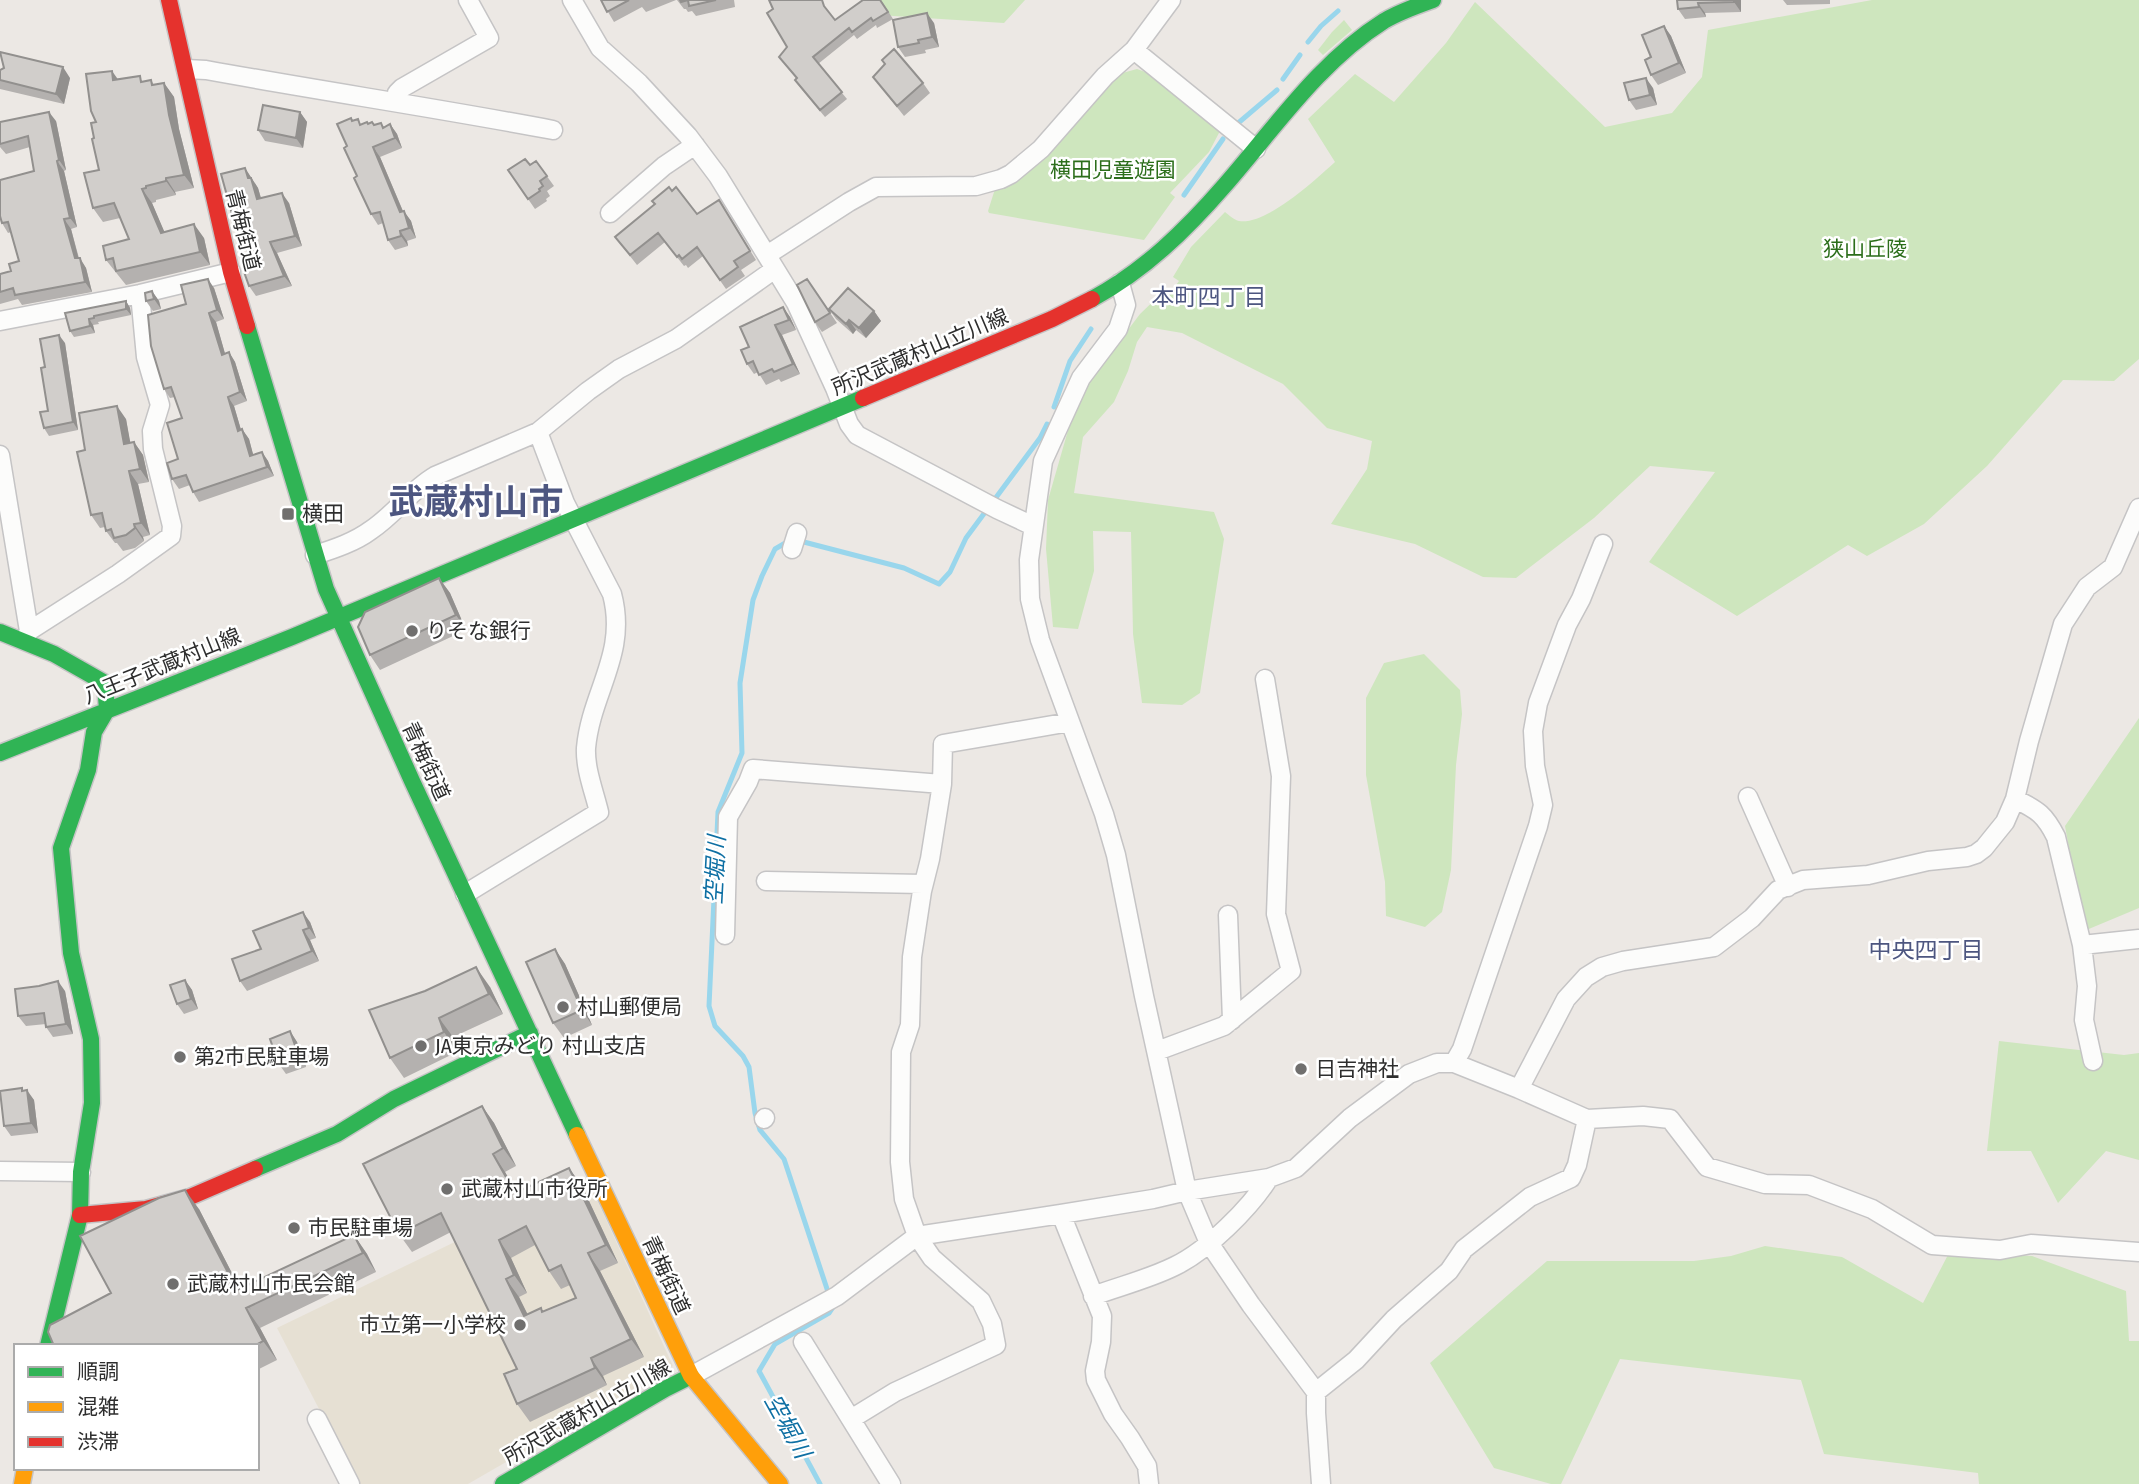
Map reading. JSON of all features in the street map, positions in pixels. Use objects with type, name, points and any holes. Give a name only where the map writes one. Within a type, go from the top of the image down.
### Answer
[{"type":"main road","name":"青梅街道","points":[[169,0],[231,272],[326,589],[465,894],[691,1376],[780,1484]]},
{"type":"main road","name":"所沢武蔵村山立川線","points":[[339,617],[1075,309],[1120,283],[1178,236],[1314,81],[1344,52],[1382,22],[1433,0]]},
{"type":"main road","name":"八王子武蔵村山線","points":[[0,753],[158,692],[339,617]]},
{"type":"main road","points":[[0,632],[27,636],[105,683],[107,710],[94,732],[88,771],[61,848],[71,953],[91,1039],[92,1103],[81,1172],[80,1215],[48,1344]]},
{"type":"main road","points":[[80,1215],[146,1209],[190,1197],[337,1134],[394,1099],[530,1033]]},
{"type":"main road","name":"所沢武蔵村山立川線","points":[[503,1484],[691,1376]]},
{"type":"street","points":[[397,103],[397,93],[402,88],[489,38],[468,0]]},
{"type":"street","points":[[572,0],[600,48],[639,83],[695,145],[718,176],[796,303],[849,425],[857,435],[1033,526]]},
{"type":"street","points":[[315,555],[335,549],[370,531],[423,483],[435,476],[538,432],[619,369],[676,339],[849,202],[876,187],[976,186],[1001,179],[1020,167],[1041,149],[1105,76],[1134,50],[1171,0]]},
{"type":"street","points":[[1134,50],[1256,149]]},
{"type":"street","points":[[186,69],[205,70],[553,131]]},
{"type":"street","points":[[610,214],[664,166],[695,145]]},
{"type":"street","points":[[0,321],[140,294],[231,272]]},
{"type":"street","points":[[1120,283],[1126,305],[1118,329],[1090,364],[1077,386],[1043,461],[1029,561],[1030,599],[1040,640],[1116,855],[1187,1191],[1209,1243],[1316,1392],[1321,1484]]},
{"type":"street","points":[[0,455],[27,636],[172,536],[153,449],[152,431],[160,405],[146,357],[140,294]]},
{"type":"street","points":[[465,894],[599,812],[587,765],[586,748],[612,658],[616,616],[612,594],[565,503],[538,432]]},
{"type":"street","points":[[1519,1089],[1566,999],[1586,976],[1602,967],[1623,961],[1714,947],[1752,918],[1778,890],[1803,880],[1868,875],[1928,861],[1976,854],[1984,848],[2005,822],[2015,799],[2063,624],[2087,587],[2113,568],[2139,508]]},
{"type":"street","points":[[1454,1063],[1462,1049],[1538,827],[1543,805],[1535,766],[1534,731],[1538,703],[1567,625],[1581,599],[1602,544]]},
{"type":"street","points":[[1157,1051],[1224,1026],[1290,971],[1276,914],[1281,776],[1265,679]]},
{"type":"street","points":[[851,1419],[895,1392],[996,1345],[992,1324],[981,1301],[932,1258],[917,1236],[904,1199],[901,1052],[910,1025],[912,957],[942,784],[943,744],[1070,722]]},
{"type":"street","points":[[726,935],[728,817],[748,782],[752,769],[942,784]]},
{"type":"street","points":[[1748,797],[1788,887]]},
{"type":"street","points":[[2015,799],[2039,810],[2056,837],[2082,945],[2087,986],[2084,1020],[2093,1061]]},
{"type":"street","points":[[766,881],[923,884]]},
{"type":"street","points":[[1228,915],[1233,1020]]},
{"type":"street","points":[[2082,945],[2139,939]]},
{"type":"street","points":[[691,1376],[832,1299],[917,1236],[1153,1199],[1269,1178],[1296,1168],[1350,1118],[1409,1074],[1437,1063],[1454,1063],[1587,1119],[1643,1116],[1670,1119],[1707,1167],[1765,1184],[1808,1185],[1872,1209],[1932,1245],[2000,1250],[2031,1244],[2139,1252]]},
{"type":"street","points":[[1316,1392],[1356,1360],[1394,1319],[1449,1271],[1464,1249],[1530,1197],[1571,1178],[1577,1165],[1587,1119]]},
{"type":"street","points":[[0,1171],[81,1172]]},
{"type":"street","points":[[1093,1296],[1176,1266],[1209,1243],[1256,1199],[1269,1178]]},
{"type":"street","points":[[1061,1214],[1102,1316],[1096,1380],[1112,1415],[1147,1466],[1149,1484]]},
{"type":"street","points":[[803,1342],[891,1484]]},
{"type":"street","points":[[317,1419],[350,1484]]},
{"type":"shaded area","points":[[587,1178],[673,1366],[468,1484],[358,1484],[277,1328]]},
{"type":"green space","points":[[878,0],[1025,0],[1004,23],[878,15]]},
{"type":"green space","name":"狭山丘陵","points":[[1872,0],[2139,0],[2139,359],[2114,381],[2063,380],[1987,466],[1924,524],[1867,556],[1848,545],[1737,616],[1649,562],[1715,472],[1650,466],[1594,518],[1516,578],[1483,577],[1415,544],[1331,524],[1367,469],[1372,441],[1327,428],[1283,384],[1182,333],[1147,327],[1137,342],[1114,402],[1083,437],[1074,493],[1214,512],[1224,539],[1200,693],[1182,705],[1142,703],[1133,634],[1131,532],[1093,531],[1094,571],[1078,629],[1053,627],[1046,549],[1048,500],[1071,420],[1091,379],[1140,314],[1166,289],[1171,292],[1179,281],[1173,277],[1191,247],[1225,212],[1239,221],[1263,216],[1290,200],[1335,162],[1308,119],[1355,74],[1394,102],[1446,43],[1475,2],[1605,127],[1672,113],[1702,77],[1708,30]]},
{"type":"green space","points":[[1344,20],[1352,30],[1323,55],[1318,50]]},
{"type":"green space","name":"横田児童遊園","points":[[1137,69],[1151,74],[1220,131],[1209,152],[1170,193],[1175,197],[1144,240],[989,213],[995,189],[1010,186],[1022,175],[1115,75]]},
{"type":"green space","points":[[1424,654],[1460,690],[1462,714],[1456,765],[1451,870],[1442,912],[1425,927],[1386,916],[1385,882],[1366,775],[1366,698],[1384,663]]},
{"type":"green space","points":[[2139,718],[2139,908],[2084,931],[2065,826]]},
{"type":"green space","points":[[1999,1041],[2124,1055],[2139,1053],[2139,1160],[2106,1151],[2058,1203],[2031,1151],[1987,1151]]},
{"type":"green space","points":[[1765,1246],[1842,1257],[1923,1303],[1950,1251],[2032,1256],[2126,1291],[2129,1341],[2139,1341],[2139,1484],[1979,1484],[1978,1473],[1824,1454],[1801,1380],[1620,1359],[1561,1484],[1551,1484],[1494,1468],[1430,1363],[1547,1261],[1694,1261],[1731,1256]]},
{"type":"building","points":[[601,0],[629,0],[607,12]]},
{"type":"building","points":[[688,0],[716,0],[689,6]]},
{"type":"building","points":[[769,0],[822,0],[835,20],[863,0],[880,0],[888,12],[873,21],[871,18],[852,32],[849,28],[813,57],[842,92],[820,110],[779,57],[787,47],[767,13],[773,9]]},
{"type":"building","points":[[1677,0],[1734,2],[1698,3],[1699,7],[1678,9]]},
{"type":"building","points":[[927,13],[932,37],[898,47],[893,20]]},
{"type":"building","points":[[1664,26],[1679,63],[1651,75],[1645,60],[1651,57],[1642,35]]},
{"type":"building","points":[[894,49],[923,83],[897,106],[873,77],[885,64],[882,60]]},
{"type":"building","points":[[0,52],[63,67],[56,94],[0,80],[0,70],[4,68]]},
{"type":"building","points":[[112,71],[113,80],[140,76],[141,82],[151,80],[152,85],[164,83],[184,175],[166,178],[166,181],[142,189],[161,233],[194,224],[200,252],[116,271],[113,258],[106,260],[103,246],[129,239],[114,203],[93,208],[84,173],[99,170],[91,123],[96,122],[91,111],[86,74]]},
{"type":"building","points":[[1646,78],[1650,95],[1629,100],[1624,83]]},
{"type":"building","points":[[263,105],[300,112],[296,138],[258,130]]},
{"type":"building","points":[[49,112],[70,218],[64,219],[75,258],[80,258],[85,282],[15,295],[13,288],[0,292],[0,274],[11,271],[9,264],[19,261],[8,222],[2,223],[0,216],[0,180],[34,171],[28,136],[0,144],[0,122]]},
{"type":"building","points":[[351,118],[352,121],[358,119],[360,125],[367,122],[374,125],[381,123],[383,128],[390,124],[395,138],[373,147],[400,212],[404,211],[409,228],[400,231],[401,236],[388,240],[380,212],[371,214],[354,178],[357,176],[337,124]]},
{"type":"building","points":[[525,159],[530,165],[536,161],[547,176],[540,181],[543,186],[540,191],[528,199],[508,170]]},
{"type":"building","points":[[245,168],[257,199],[282,193],[295,236],[270,242],[284,276],[249,286],[243,269],[252,266],[239,220],[234,221],[221,174]]},
{"type":"building","points":[[669,187],[672,191],[676,187],[697,214],[719,200],[750,251],[734,261],[738,267],[720,280],[697,247],[682,259],[679,255],[677,257],[658,233],[630,255],[615,237],[655,204],[652,201]]},
{"type":"building","points":[[208,279],[217,310],[209,313],[222,355],[229,352],[240,392],[228,397],[238,431],[242,429],[250,456],[262,452],[267,467],[193,492],[186,475],[172,479],[167,463],[178,459],[167,423],[182,418],[171,387],[164,389],[151,346],[148,315],[186,304],[181,285]]},
{"type":"building","points":[[807,279],[830,313],[815,322],[797,285]]},
{"type":"building","points":[[848,288],[874,311],[859,328],[849,320],[846,324],[829,309]]},
{"type":"building","points":[[152,291],[154,299],[146,301],[145,293]]},
{"type":"building","points":[[126,301],[126,309],[94,316],[89,319],[90,326],[70,331],[65,313]]},
{"type":"building","points":[[783,307],[789,320],[775,325],[793,364],[759,375],[753,361],[747,364],[741,350],[749,347],[740,327]]},
{"type":"building","points":[[59,335],[73,422],[44,428],[40,412],[48,411],[41,368],[45,367],[40,339]]},
{"type":"building","points":[[117,406],[124,444],[134,442],[140,469],[129,471],[141,523],[134,524],[135,528],[126,535],[114,538],[111,529],[106,531],[102,513],[91,515],[77,452],[85,450],[79,413]]},
{"type":"building","points":[[439,578],[456,615],[370,655],[358,627],[365,612]]},
{"type":"building","points":[[303,912],[309,928],[303,930],[312,951],[240,981],[232,959],[261,949],[253,931]]},
{"type":"building","points":[[555,949],[582,1010],[553,1023],[526,962]]},
{"type":"building","points":[[476,967],[489,994],[439,1018],[444,1032],[390,1058],[369,1010],[425,991]]},
{"type":"building","points":[[185,980],[191,999],[177,1004],[170,985]]},
{"type":"building","points":[[58,981],[66,1024],[46,1027],[44,1013],[18,1016],[15,989]]},
{"type":"building","points":[[290,1031],[299,1057],[279,1064],[270,1039]]},
{"type":"building","points":[[22,1088],[22,1091],[27,1090],[31,1123],[4,1126],[0,1091]]},
{"type":"building","points":[[482,1106],[503,1148],[493,1154],[515,1193],[569,1168],[606,1245],[588,1253],[631,1339],[591,1358],[595,1368],[517,1404],[504,1374],[517,1369],[441,1213],[399,1234],[363,1164]],"holes":[[[526,1226],[549,1271],[561,1265],[576,1298],[542,1312],[541,1308],[524,1316],[506,1279],[514,1275],[499,1240]]]},
{"type":"building","name":"武蔵村山市民会館","points":[[185,1190],[237,1290],[354,1235],[363,1253],[246,1308],[263,1341],[258,1344],[53,1344],[48,1332],[50,1325],[111,1293],[80,1236],[159,1198]]},
{"type":"waterway","name":"空堀川","points":[[1308,42],[1338,11]]},
{"type":"waterway","name":"空堀川","points":[[1283,79],[1300,55]]},
{"type":"waterway","name":"空堀川","points":[[1237,124],[1277,90]]},
{"type":"waterway","name":"空堀川","points":[[1184,195],[1223,139]]},
{"type":"waterway","name":"空堀川","points":[[1054,407],[1070,361],[1091,329]]},
{"type":"waterway","name":"空堀川","points":[[820,1484],[759,1371],[775,1344],[829,1313],[833,1307],[784,1159],[760,1130],[749,1067],[743,1056],[715,1026],[709,1006],[718,812],[742,753],[740,683],[753,600],[775,549],[787,542],[800,541],[904,568],[939,584],[950,572],[966,538],[1040,438],[1047,424]]},
{"type":"traffic: fast","points":[[1092,299],[1147,262],[1195,218],[1298,97],[1339,56],[1384,21],[1433,0]]},
{"type":"traffic: fast","points":[[247,326],[326,589],[577,1135]]},
{"type":"traffic: fast","points":[[0,753],[292,637],[863,398]]},
{"type":"traffic: fast","points":[[0,632],[54,654],[105,683],[107,710],[94,732],[88,770],[61,848],[71,953],[91,1039],[92,1103],[81,1172],[80,1215],[48,1344]]},
{"type":"traffic: fast","points":[[255,1169],[337,1134],[394,1099],[530,1033]]},
{"type":"traffic: fast","points":[[503,1484],[691,1376]]},
{"type":"traffic: slow","points":[[577,1135],[691,1376],[780,1484]]},
{"type":"traffic: slow","points":[[22,1484],[25,1470]]},
{"type":"traffic: jam","points":[[169,0],[231,272],[247,326]]},
{"type":"traffic: jam","points":[[863,398],[1052,319],[1092,299]]},
{"type":"traffic: jam","points":[[80,1215],[146,1209],[190,1197],[255,1169]]},
{"type":"place","name":"横田","points":[[288,514]]},
{"type":"place","name":"りそな銀行","points":[[412,631]]},
{"type":"place","name":"村山郵便局","points":[[563,1007]]},
{"type":"place","name":"JA東京みどり 村山支店","points":[[421,1046]]},
{"type":"place","name":"第2市民駐車場","points":[[180,1057]]},
{"type":"place","name":"日吉神社","points":[[1301,1069]]},
{"type":"place","name":"武蔵村山市役所","points":[[447,1189]]},
{"type":"place","name":"市民駐車場","points":[[294,1228]]},
{"type":"place","name":"武蔵村山市民会館","points":[[173,1284]]},
{"type":"place","name":"市立第一小学校","points":[[520,1325]]},
{"type":"district","name":"本町四丁目","points":[[1209,297]]},
{"type":"district","name":"武蔵村山市","points":[[476,502]]},
{"type":"district","name":"中央四丁目","points":[[1926,950]]}]
